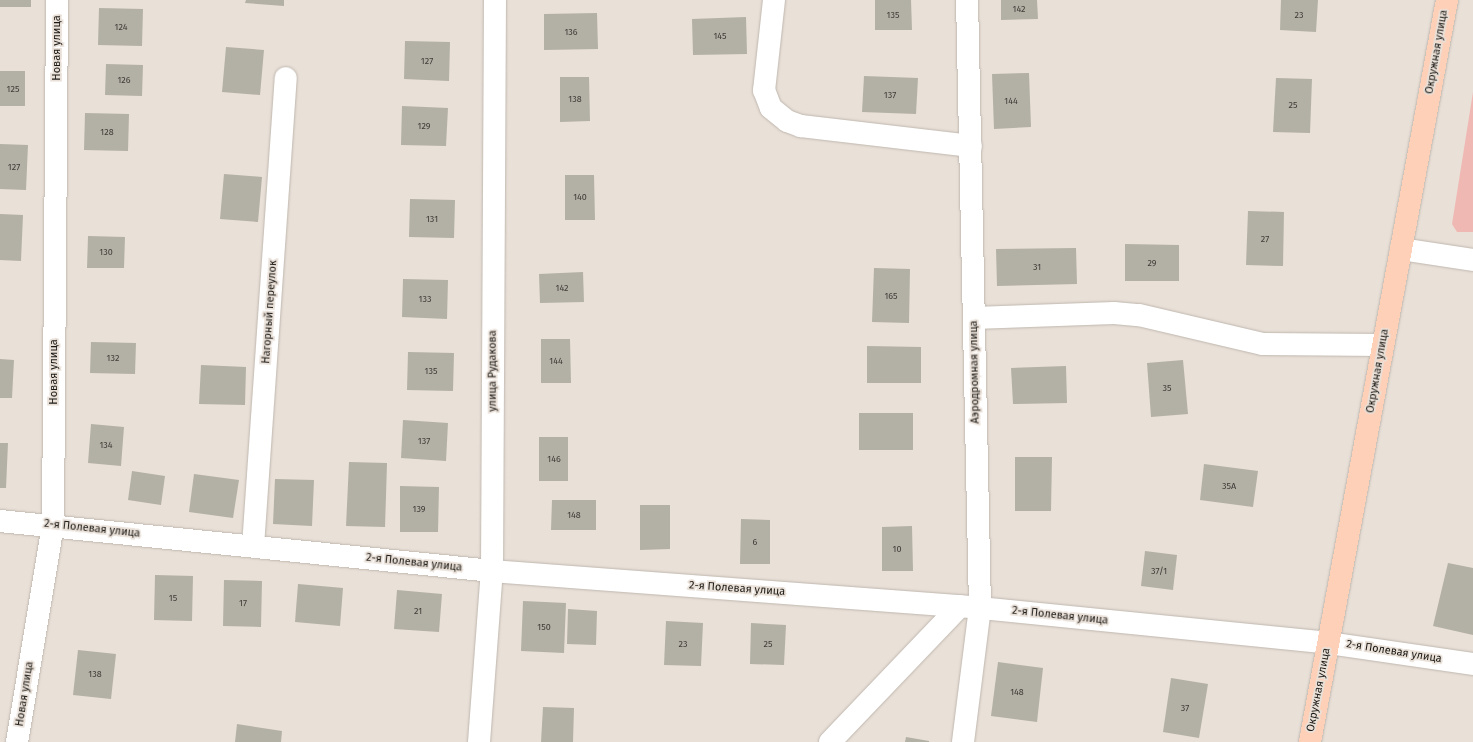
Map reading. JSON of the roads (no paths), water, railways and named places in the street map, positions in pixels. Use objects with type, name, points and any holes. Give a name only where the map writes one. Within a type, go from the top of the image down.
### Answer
[{"type":"main road","name":"Окружная улица","points":[[1310,742],[1447,0]]},
{"type":"street","name":"Новая улица","points":[[17,742],[53,525],[57,0]]},
{"type":"street","name":"улица Рудакова","points":[[479,742],[492,571],[495,0]]},
{"type":"street","points":[[774,0],[764,90],[771,108],[787,121],[801,126],[971,146]]},
{"type":"street","name":"Аэродромная улица","points":[[963,742],[970,607],[974,318],[968,0]]},
{"type":"street","name":"Нагорный переулок","points":[[254,546],[286,78]]},
{"type":"street","points":[[1401,249],[1473,260]]},
{"type":"street","points":[[974,318],[1114,313],[1139,315],[1262,344],[1383,345]]},
{"type":"street","name":"2-я Полевая улица","points":[[0,521],[53,525],[492,571],[970,607],[1328,642],[1473,664]]},
{"type":"street","points":[[830,742],[970,607]]}]
